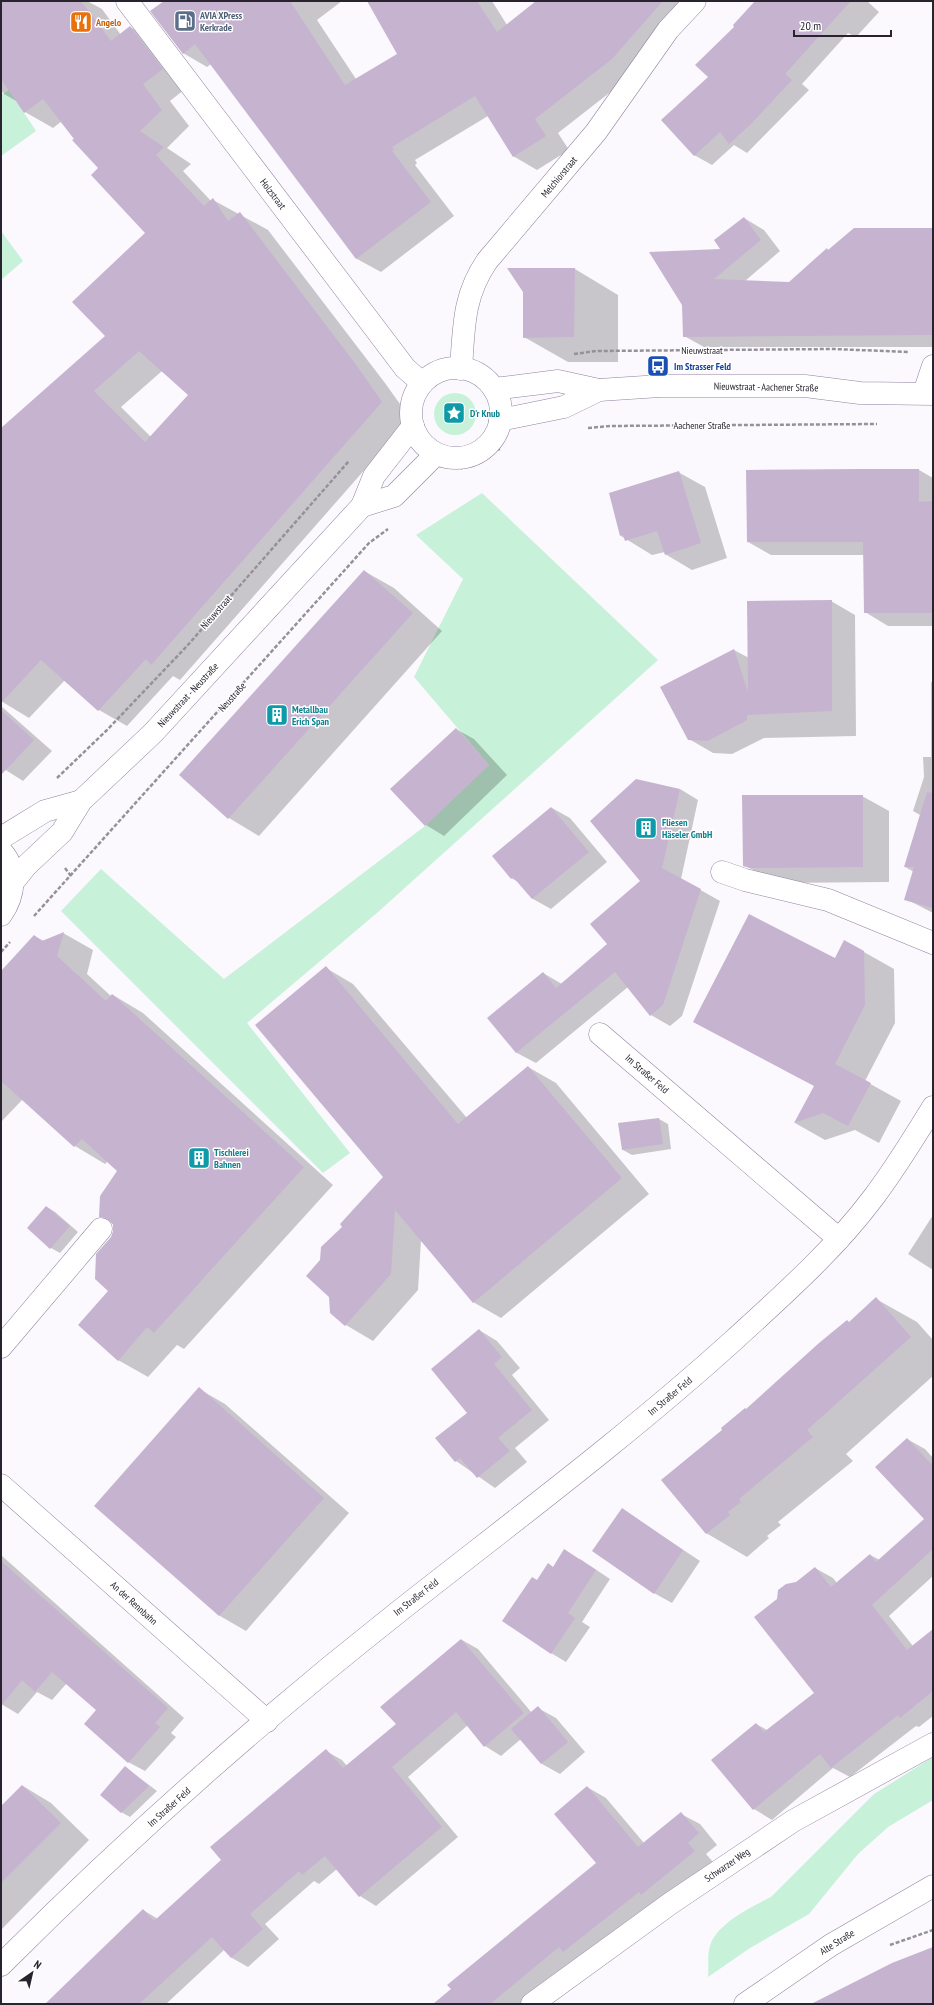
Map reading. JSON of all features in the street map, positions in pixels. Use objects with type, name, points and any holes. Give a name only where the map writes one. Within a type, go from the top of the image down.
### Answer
[{"type":"street","name":"Holzstraat","points":[[127,1],[405,368],[422,383]]},
{"type":"street","name":"Melchiorstraat","points":[[461,368],[465,320],[470,290],[477,276],[596,132],[668,30],[695,1]]},
{"type":"street","points":[[929,394],[933,366]]},
{"type":"street","points":[[450,368],[461,368],[472,371],[485,378],[494,389],[500,402],[500,420],[494,438],[486,447],[475,454],[462,458],[449,458],[436,454],[425,446],[418,437],[413,426],[411,415],[412,404],[416,392],[422,383],[440,371],[450,368]]},
{"type":"street","points":[[494,389],[558,381],[599,390]]},
{"type":"street","name":"Nieuwstraat - Aachener Straße","points":[[599,390],[660,386],[805,386],[860,393],[929,394]]},
{"type":"street","points":[[500,420],[564,407],[599,390]]},
{"type":"street","points":[[362,506],[374,476],[413,426]]},
{"type":"street","points":[[362,506],[394,496],[436,454]]},
{"type":"street","name":"Nieuwstraat - Neustraße","points":[[13,882],[26,866],[62,832],[81,801],[153,733],[362,506]]},
{"type":"street","points":[[1,838],[45,811],[81,801]]},
{"type":"street","points":[[1,851],[6,856],[11,868],[13,882],[12,895],[1,915]]},
{"type":"street","points":[[722,872],[745,880],[828,900],[933,943]]},
{"type":"street","name":"Im Straßer Feld","points":[[600,1034],[838,1239]]},
{"type":"street","name":"Im Straßer Feld","points":[[1,1965],[49,1916],[167,1808],[267,1721],[389,1619],[652,1411],[779,1299],[838,1239],[873,1199],[933,1107]]},
{"type":"street","points":[[1,1347],[101,1229]]},
{"type":"street","name":"An der Rennbahn","points":[[1,1486],[267,1721]]},
{"type":"street","name":"Schwarzer Weg","points":[[532,2004],[672,1902],[793,1821],[933,1744]]},
{"type":"street","name":"Alte Straße","points":[[745,2004],[832,1945],[933,1886]]},
{"type":"path","name":"Nieuwstraat","points":[[572,354],[596,351],[651,350],[833,349],[910,352]]},
{"type":"path","name":"Aachener Straße","points":[[580,429],[610,426],[878,424]]},
{"type":"path","points":[[456,474],[475,454],[506,448]]},
{"type":"path","name":"Nieuwstraat","points":[[55,780],[107,730],[187,646],[352,458]]},
{"type":"path","name":"Neustraße","points":[[33,917],[369,544],[392,525]]},
{"type":"path","points":[[1,952],[12,940]]},
{"type":"green space","points":[[9,90],[36,131],[1,156],[1,92],[3,94]]},
{"type":"green space","points":[[1,231],[23,261],[1,280]]},
{"type":"green space","points":[[455,393],[470,399],[476,414],[470,429],[455,435],[440,429],[434,414],[440,399]]},
{"type":"green space","points":[[482,493],[658,660],[378,912],[247,1023],[350,1153],[323,1173],[61,911],[101,869],[224,979],[425,826],[489,765],[414,677],[463,579],[416,535]]},
{"type":"green space","points":[[933,1757],[933,1800],[888,1827],[858,1854],[809,1914],[750,1948],[708,1977],[708,1957],[710,1946],[714,1938],[727,1923],[755,1905],[771,1897],[874,1794]]},
{"type":"building","points":[[1,1],[81,1],[111,41],[130,26],[163,69],[143,84],[162,110],[140,131],[164,147],[156,155],[204,206],[213,198],[228,221],[240,212],[357,366],[382,402],[151,665],[146,659],[98,711],[41,660],[1,703],[1,428],[105,336],[72,302],[145,233],[91,175],[98,168],[72,140],[74,139],[43,99],[24,113],[1,79]],"holes":[[[139,351],[188,395],[145,442],[94,391]]]},
{"type":"building","points":[[164,1],[290,1],[345,85],[397,54],[367,1],[477,1],[497,32],[536,1],[663,1],[612,59],[535,119],[546,136],[513,157],[475,96],[392,147],[394,150],[392,151],[431,202],[356,259],[195,44],[183,54],[150,11]]},
{"type":"building","points":[[755,1],[851,1],[785,74],[792,80],[750,125],[729,144],[720,132],[694,156],[661,120],[708,77],[695,65],[734,27],[733,25]]},
{"type":"building","points":[[744,217],[761,240],[714,279],[789,282],[827,248],[828,250],[854,228],[933,228],[933,335],[683,337],[682,305],[649,252],[720,249],[714,240]]},
{"type":"building","points":[[507,268],[575,268],[574,337],[523,338],[523,292]]},
{"type":"building","points":[[919,469],[919,502],[933,501],[933,613],[864,613],[863,542],[747,542],[746,470]]},
{"type":"building","points":[[679,471],[701,543],[665,555],[657,531],[625,541],[623,535],[620,536],[609,493]]},
{"type":"building","name":"Metallbau Erich Span","points":[[364,570],[413,613],[228,819],[179,775]]},
{"type":"building","points":[[832,600],[832,711],[747,715],[747,720],[708,741],[688,740],[660,687],[734,649],[748,692],[747,601]]},
{"type":"building","points":[[1,710],[34,740],[1,775]]},
{"type":"building","points":[[456,728],[489,765],[425,826],[390,789]]},
{"type":"building","points":[[636,779],[680,789],[662,868],[701,889],[663,1005],[650,1016],[615,972],[516,1053],[487,1018],[543,972],[556,988],[607,944],[590,924],[640,881],[590,821]]},
{"type":"building","points":[[927,792],[933,793],[933,908],[904,900],[914,867],[904,867]]},
{"type":"building","points":[[742,795],[863,795],[863,867],[750,868],[743,866]]},
{"type":"building","points":[[551,807],[589,852],[532,899],[513,877],[511,879],[492,856]]},
{"type":"building","points":[[749,914],[835,958],[844,940],[864,951],[865,1005],[835,1064],[871,1083],[848,1126],[823,1113],[794,1123],[814,1086],[693,1022]]},
{"type":"building","name":"Tischlerei Bahnen","points":[[64,932],[57,956],[106,1001],[112,994],[304,1167],[154,1333],[147,1327],[118,1361],[78,1325],[108,1291],[95,1279],[96,1254],[111,1237],[113,1231],[113,1224],[109,1220],[104,1217],[99,1217],[100,1196],[117,1171],[82,1139],[74,1147],[1,1081],[1,971],[34,935],[42,941]]},
{"type":"building","points":[[326,966],[458,1124],[528,1066],[622,1178],[473,1303],[395,1210],[391,1274],[345,1326],[330,1313],[329,1297],[306,1276],[320,1260],[321,1247],[342,1227],[340,1224],[383,1177],[255,1025]]},
{"type":"building","points":[[659,1118],[663,1144],[622,1150],[618,1123]]},
{"type":"building","points":[[46,1206],[70,1226],[50,1249],[27,1228]]},
{"type":"building","points":[[876,1297],[911,1337],[807,1430],[813,1437],[739,1499],[741,1502],[728,1512],[730,1515],[706,1534],[661,1480],[722,1430],[721,1428],[745,1408],[746,1409],[819,1343],[847,1320],[849,1322]]},
{"type":"building","points":[[479,1329],[502,1357],[494,1364],[532,1410],[498,1438],[510,1451],[477,1478],[460,1458],[455,1462],[435,1438],[467,1413],[431,1369]]},
{"type":"building","points":[[199,1387],[324,1498],[219,1616],[94,1506]]},
{"type":"building","points":[[907,1438],[933,1466],[933,1549],[872,1605],[907,1650],[933,1629],[933,1691],[900,1718],[898,1715],[831,1768],[820,1754],[753,1810],[711,1760],[756,1723],[764,1732],[814,1693],[754,1617],[777,1599],[778,1590],[786,1584],[796,1582],[815,1567],[831,1587],[870,1554],[876,1562],[924,1519],[875,1467]]},
{"type":"building","points":[[622,1508],[683,1550],[654,1594],[592,1551]]},
{"type":"building","points":[[564,1549],[596,1570],[568,1613],[575,1618],[551,1654],[502,1621],[532,1577],[537,1580],[548,1563],[553,1567]]},
{"type":"building","points":[[1,1561],[168,1708],[155,1723],[160,1727],[128,1763],[84,1724],[96,1710],[52,1672],[35,1692],[22,1680],[1,1706]]},
{"type":"building","points":[[461,1639],[524,1713],[484,1747],[456,1712],[392,1767],[442,1827],[359,1897],[325,1856],[302,1875],[299,1871],[250,1914],[263,1929],[231,1958],[212,1937],[139,2004],[45,2004],[143,1909],[154,1921],[221,1860],[210,1847],[326,1749],[343,1768],[396,1724],[380,1707]]},
{"type":"building","points":[[538,1706],[568,1742],[541,1764],[511,1729]]},
{"type":"building","points":[[125,1766],[149,1786],[121,1813],[100,1795]]},
{"type":"building","points":[[22,1785],[61,1823],[1,1883],[1,1806]]},
{"type":"building","points":[[587,1786],[638,1847],[681,1812],[699,1833],[688,1843],[695,1851],[641,1895],[639,1892],[563,1952],[559,1947],[490,2004],[433,2004],[451,1989],[447,1985],[596,1863],[554,1814]]},
{"type":"building","points":[[933,1947],[933,2004],[811,2004],[892,1963]]},
{"type":"place","name":"AVIA XPress Kerkrade","points":[[185,21]]},
{"type":"place","name":"Angelo","points":[[81,22]]},
{"type":"place","name":"Im Strasser Feld","points":[[658,366]]},
{"type":"place","name":"D'r Knub","points":[[454,413]]},
{"type":"place","name":"Metallbau Erich Span","points":[[277,715]]},
{"type":"place","name":"Fliesen Häseler GmbH","points":[[646,828]]},
{"type":"place","name":"Tischlerei Bahnen","points":[[199,1158]]}]
